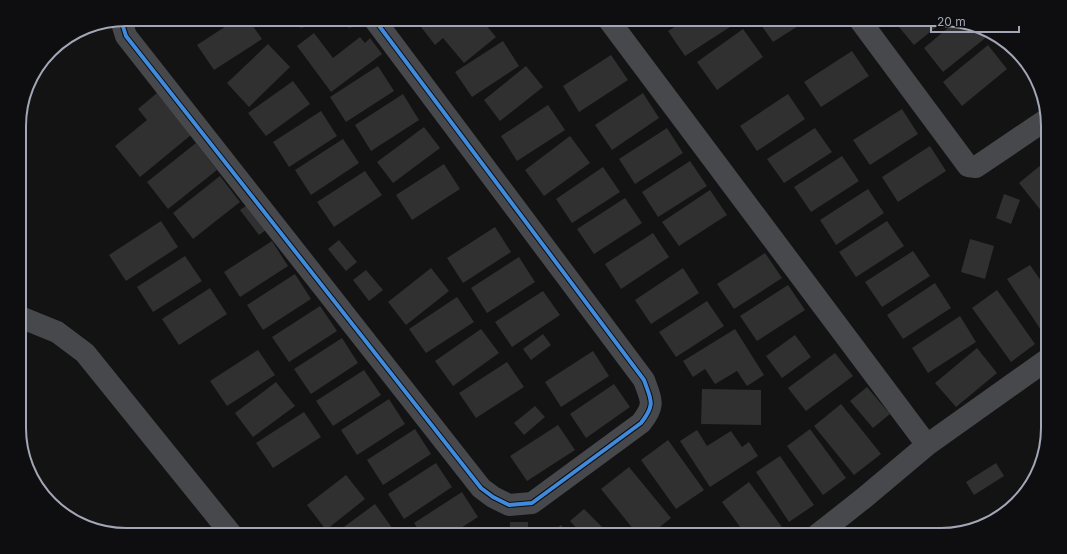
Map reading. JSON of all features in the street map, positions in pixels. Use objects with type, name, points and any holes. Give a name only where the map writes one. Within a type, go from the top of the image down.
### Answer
[{"type":"street","points":[[123,26],[126,36],[481,488],[493,497],[508,505],[532,503],[641,422],[650,411],[651,399],[644,380],[379,26]]},
{"type":"street","points":[[613,26],[927,445]]},
{"type":"street","points":[[863,26],[968,166],[976,167],[1041,123]]},
{"type":"street","points":[[26,319],[57,332],[85,353],[226,528]]},
{"type":"street","points":[[826,528],[927,445],[1041,364]]},
{"type":"building","points":[[226,26],[253,26],[262,39],[214,70],[197,45]]},
{"type":"building","points":[[293,26],[303,26],[303,28]]},
{"type":"building","points":[[420,26],[487,26],[496,37],[464,63],[443,38],[435,45]]},
{"type":"building","points":[[676,26],[731,26],[685,56],[668,31]]},
{"type":"building","points":[[762,26],[798,26],[773,42]]},
{"type":"building","points":[[898,26],[938,26],[914,45]]},
{"type":"building","points":[[949,27],[967,29],[987,37],[943,72],[924,48]]},
{"type":"building","points":[[743,29],[763,57],[717,90],[697,62]]},
{"type":"building","points":[[314,33],[333,58],[360,37],[365,43],[370,38],[382,54],[331,92],[297,46]]},
{"type":"building","points":[[503,41],[519,66],[472,97],[455,72]]},
{"type":"building","points":[[268,44],[290,67],[249,107],[227,83]]},
{"type":"building","points":[[988,45],[1007,69],[962,106],[943,82]]},
{"type":"building","points":[[852,51],[869,76],[821,107],[804,82]]},
{"type":"building","points":[[611,55],[628,80],[579,112],[563,86]]},
{"type":"building","points":[[378,66],[394,91],[346,122],[330,97]]},
{"type":"building","points":[[526,66],[543,87],[500,121],[484,100]]},
{"type":"building","points":[[293,81],[310,104],[266,136],[248,113]]},
{"type":"building","points":[[157,93],[191,135],[140,177],[115,146],[147,120],[138,109]]},
{"type":"building","points":[[643,93],[659,118],[612,150],[595,125]]},
{"type":"building","points":[[403,94],[419,120],[371,151],[355,125]]},
{"type":"building","points":[[788,94],[805,119],[757,151],[740,126]]},
{"type":"building","points":[[548,105],[565,130],[517,161],[501,136]]},
{"type":"building","points":[[902,109],[918,134],[870,165],[853,140]]},
{"type":"building","points":[[321,111],[337,136],[289,167],[273,142]]},
{"type":"building","points":[[424,127],[440,148],[393,183],[377,162]]},
{"type":"building","points":[[667,128],[683,153],[635,184],[619,159]]},
{"type":"building","points":[[815,128],[832,152],[784,183],[767,159]]},
{"type":"building","points":[[570,136],[590,163],[544,196],[525,170]]},
{"type":"building","points":[[343,139],[359,163],[311,195],[295,170]]},
{"type":"building","points":[[196,143],[217,170],[168,209],[147,182]]},
{"type":"building","points":[[930,146],[946,171],[898,202],[882,177]]},
{"type":"building","points":[[842,156],[859,181],[811,212],[794,187]]},
{"type":"building","points":[[690,161],[707,186],[658,217],[642,192]]},
{"type":"building","points":[[444,164],[460,189],[412,220],[396,195]]},
{"type":"building","points":[[1041,165],[1041,210],[1019,183]]},
{"type":"building","points":[[603,167],[620,192],[572,223],[556,199]]},
{"type":"building","points":[[365,171],[382,195],[334,227],[317,202]]},
{"type":"building","points":[[220,176],[240,202],[193,239],[173,213]]},
{"type":"building","points":[[868,189],[884,213],[836,245],[820,220]]},
{"type":"building","points":[[710,190],[727,215],[679,246],[662,222]]},
{"type":"building","points":[[1004,194],[1020,200],[1011,224],[996,218]]},
{"type":"building","points":[[625,198],[642,223],[594,254],[577,229]]},
{"type":"building","points":[[252,202],[270,227],[259,235],[240,210]]},
{"type":"building","points":[[161,221],[178,247],[126,281],[109,255]]},
{"type":"building","points":[[887,221],[904,246],[856,277],[839,252]]},
{"type":"building","points":[[495,227],[511,252],[463,283],[447,258]]},
{"type":"building","points":[[653,233],[669,257],[621,289],[605,264]]},
{"type":"building","points":[[970,239],[994,246],[985,279],[961,272]]},
{"type":"building","points":[[339,240],[357,262],[346,271],[328,249]]},
{"type":"building","points":[[272,241],[288,266],[240,297],[224,272]]},
{"type":"building","points":[[913,251],[930,276],[882,307],[865,282]]},
{"type":"building","points":[[765,253],[782,278],[734,309],[717,284]]},
{"type":"building","points":[[185,256],[202,281],[153,312],[137,287]]},
{"type":"building","points":[[519,257],[535,282],[487,313],[471,288]]},
{"type":"building","points":[[1030,265],[1041,281],[1041,330],[1007,279]]},
{"type":"building","points":[[431,268],[449,291],[406,325],[388,302]]},
{"type":"building","points":[[683,268],[699,293],[651,324],[635,300]]},
{"type":"building","points":[[366,270],[383,290],[369,301],[353,280]]},
{"type":"building","points":[[295,274],[311,299],[263,330],[247,305]]},
{"type":"building","points":[[935,283],[951,308],[903,339],[887,315]]},
{"type":"building","points":[[788,285],[805,310],[757,341],[740,316]]},
{"type":"building","points":[[210,288],[227,314],[179,345],[162,319]]},
{"type":"building","points":[[997,290],[1035,344],[1011,362],[972,308]]},
{"type":"building","points":[[543,291],[560,315],[512,347],[495,322]]},
{"type":"building","points":[[457,297],[474,322],[426,353],[409,329]]},
{"type":"building","points":[[707,301],[724,326],[676,357],[659,332]]},
{"type":"building","points":[[320,306],[337,331],[289,362],[272,337]]},
{"type":"building","points":[[960,316],[976,342],[928,373],[912,348]]},
{"type":"building","points":[[481,329],[499,353],[453,386],[435,361]]},
{"type":"building","points":[[735,329],[764,375],[747,386],[737,371],[715,384],[705,369],[693,377],[683,361]]},
{"type":"building","points":[[543,334],[551,345],[531,360],[523,349]]},
{"type":"building","points":[[795,335],[811,357],[782,378],[766,356]]},
{"type":"building","points":[[342,338],[358,363],[311,394],[294,369]]},
{"type":"building","points":[[977,348],[997,373],[956,407],[935,383]]},
{"type":"building","points":[[258,350],[275,375],[227,406],[210,381]]},
{"type":"building","points":[[593,351],[609,376],[561,407],[545,382]]},
{"type":"building","points":[[835,353],[853,376],[806,411],[788,388]]},
{"type":"building","points":[[507,362],[524,387],[476,418],[459,393]]},
{"type":"building","points":[[364,370],[381,395],[333,426],[316,401]]},
{"type":"building","points":[[276,382],[295,406],[253,437],[235,413]]},
{"type":"building","points":[[614,384],[630,407],[586,438],[570,414]]},
{"type":"building","points":[[867,387],[890,414],[873,428],[850,401]]},
{"type":"building","points":[[702,389],[761,390],[761,425],[701,424]]},
{"type":"building","points":[[389,399],[405,424],[357,455],[341,430]]},
{"type":"building","points":[[841,404],[881,454],[854,475],[814,426]]},
{"type":"building","points":[[535,406],[545,417],[524,435],[514,423]]},
{"type":"building","points":[[304,412],[321,437],[273,468],[256,443]]},
{"type":"building","points":[[558,425],[575,450],[527,481],[510,456]]},
{"type":"building","points":[[415,429],[431,454],[383,485],[367,460]]},
{"type":"building","points":[[810,429],[846,478],[823,495],[787,446]]},
{"type":"building","points":[[697,430],[707,446],[731,431],[742,447],[749,442],[758,456],[710,487],[680,441]]},
{"type":"building","points":[[668,440],[704,490],[676,509],[641,460]]},
{"type":"building","points":[[780,456],[814,505],[789,522],[756,472]]},
{"type":"building","points":[[436,463],[452,487],[404,519],[388,494]]},
{"type":"building","points":[[996,463],[1004,476],[974,495],[966,482]]},
{"type":"building","points":[[629,467],[671,518],[659,528],[632,528],[601,489]]},
{"type":"building","points":[[346,475],[365,499],[329,528],[324,528],[307,505]]},
{"type":"building","points":[[749,482],[782,527],[741,528],[722,502]]},
{"type":"building","points":[[462,492],[478,517],[461,528],[417,528],[414,523]]},
{"type":"building","points":[[375,504],[392,528],[342,528]]},
{"type":"building","points":[[584,509],[603,528],[576,528],[570,521]]},
{"type":"building","points":[[510,522],[528,522],[528,528],[510,528]]},
{"type":"cycle path","points":[[123,26],[126,36],[481,488],[493,497],[509,505],[532,503],[641,423],[649,411],[651,402],[649,392],[644,380],[379,26]]}]
